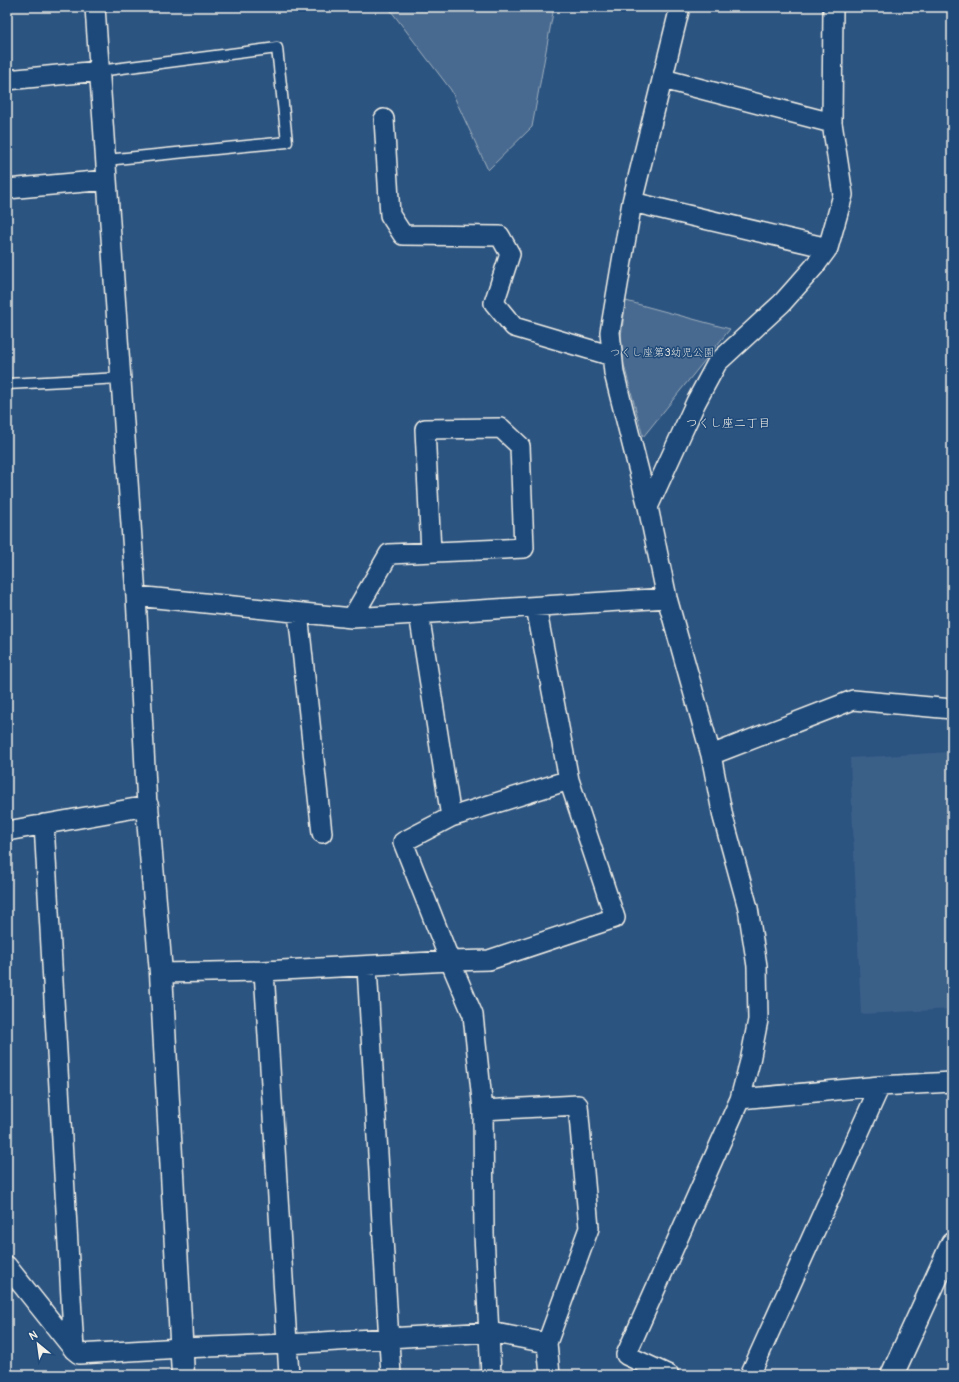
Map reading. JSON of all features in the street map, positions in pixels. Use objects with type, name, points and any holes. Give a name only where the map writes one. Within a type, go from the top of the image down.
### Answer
[{"type":"street","points":[[94,7],[136,596],[147,806],[161,973],[183,1375]]},
{"type":"street","points":[[669,1375],[626,1355],[740,1099],[750,1061],[758,1020],[757,966],[748,908],[723,817],[711,755],[667,598],[648,507],[614,373],[610,332],[632,202],[680,7]]},
{"type":"street","points":[[648,507],[696,402],[717,363],[782,303],[814,267],[828,248],[843,195],[832,123],[833,7]]},
{"type":"street","points":[[7,80],[99,71]]},
{"type":"street","points":[[663,78],[832,123]]},
{"type":"street","points":[[384,119],[390,215],[403,235],[500,236],[510,254],[494,303],[514,327],[612,356]]},
{"type":"street","points":[[7,189],[107,180]]},
{"type":"street","points":[[632,202],[828,248]]},
{"type":"street","points":[[352,618],[389,554],[524,548],[520,446],[501,428],[425,429],[431,552]]},
{"type":"street","points":[[136,596],[352,618],[667,598]]},
{"type":"street","points":[[161,973],[264,972],[489,960],[615,918],[569,780],[536,607]]},
{"type":"street","points":[[298,613],[322,833]]},
{"type":"street","points":[[419,614],[451,817]]},
{"type":"street","points":[[711,755],[853,700],[952,708]]},
{"type":"street","points":[[491,1375],[484,1234],[483,1110],[474,1015],[450,961],[403,842],[451,817],[569,780]]},
{"type":"street","points":[[7,831],[147,806]]},
{"type":"street","points":[[44,824],[74,1350]]},
{"type":"street","points":[[367,967],[392,1375]]},
{"type":"street","points":[[264,972],[289,1375]]},
{"type":"street","points":[[740,1099],[880,1086],[952,1082]]},
{"type":"street","points":[[750,1375],[880,1086]]},
{"type":"street","points":[[483,1110],[578,1105],[589,1228],[547,1343],[550,1375]]},
{"type":"street","points":[[892,1375],[952,1244]]},
{"type":"street","points":[[7,1266],[74,1350],[79,1354],[490,1332],[547,1343]]},
{"type":"lane","points":[[99,71],[277,48],[287,142],[106,160]]},
{"type":"lane","points":[[7,384],[121,378]]},
{"type":"shaded area","points":[[952,752],[952,1009],[861,1014],[850,758]]},
{"type":"green space","points":[[388,7],[554,7],[532,127],[488,170],[451,90]]},
{"type":"green space","name":"つくし座第3幼児公園","points":[[626,301],[730,329],[643,437],[624,365],[621,336]]},
{"type":"district","name":"つくし座二丁目","points":[[728,423]]}]
